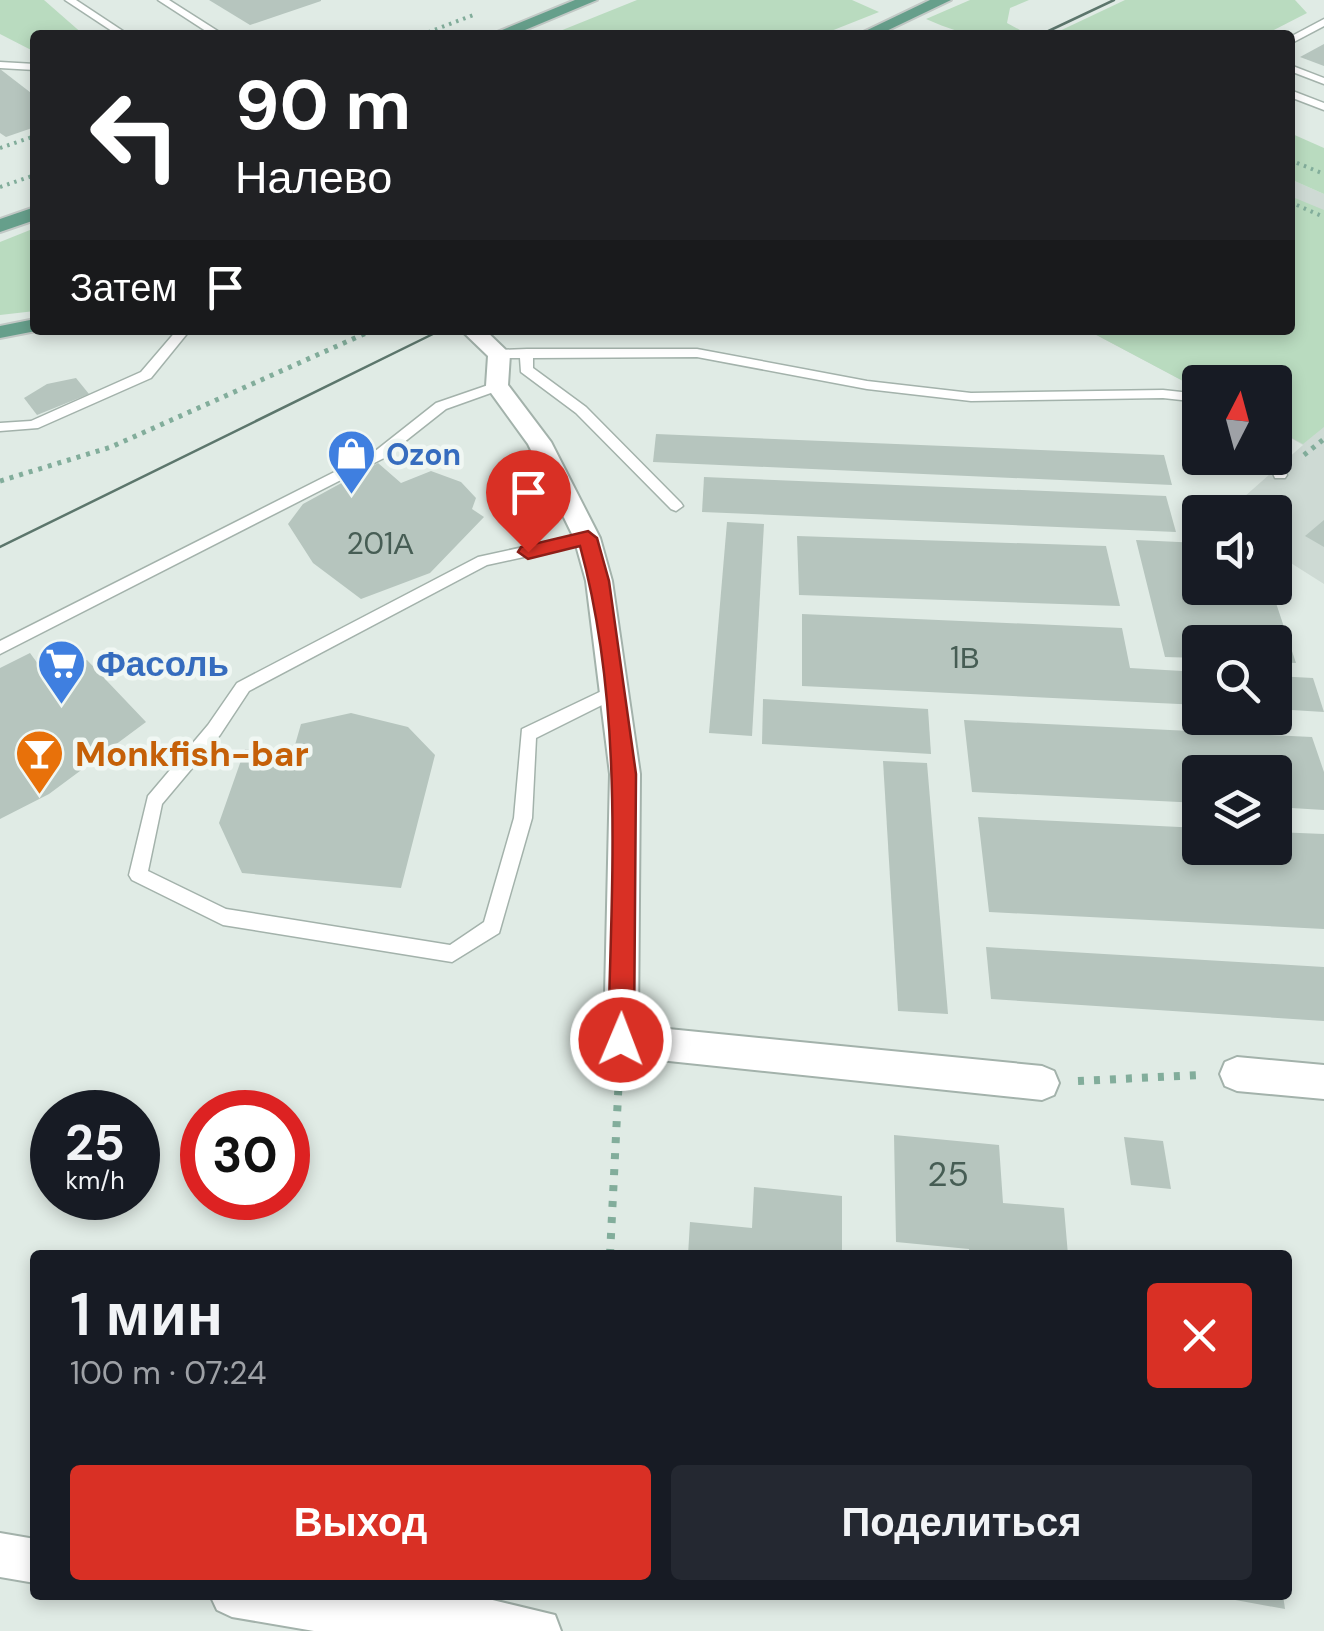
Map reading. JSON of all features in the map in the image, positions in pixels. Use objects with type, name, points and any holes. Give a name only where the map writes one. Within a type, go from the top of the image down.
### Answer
[{"type":"main road","points":[[511,30],[589,0]]},
{"type":"main road","points":[[876,30],[943,0]]},
{"type":"main road","points":[[0,226],[30,215]]},
{"type":"main road","points":[[0,330],[30,326]]},
{"type":"street","points":[[481,335],[513,354],[497,386],[538,442],[588,538],[600,581],[625,774],[621,1040],[1042,1083]]},
{"type":"street","points":[[1237,1074],[1324,1082]]},
{"type":"street","points":[[0,1556],[30,1561]]},
{"type":"street","points":[[261,1600],[326,1611],[457,1604],[539,1631]]},
{"type":"lane","points":[[70,0],[116,30]]},
{"type":"lane","points":[[163,0],[212,30]]},
{"type":"lane","points":[[1295,38],[1324,22]]},
{"type":"lane","points":[[0,65],[30,67]]},
{"type":"lane","points":[[1295,70],[1324,81]]},
{"type":"lane","points":[[1295,95],[1324,107]]},
{"type":"lane","points":[[0,427],[33,426],[146,374],[180,335]]},
{"type":"lane","points":[[513,354],[696,353],[868,385],[971,398],[1182,396]]},
{"type":"lane","points":[[513,354],[526,369],[556,387],[581,410],[676,506]]},
{"type":"lane","points":[[0,648],[379,455],[441,406],[497,386]]},
{"type":"lane","points":[[588,538],[483,562],[243,687],[214,730],[154,801],[138,875],[223,917],[452,954],[492,927],[522,818],[528,734],[614,692]]},
{"type":"path","points":[[434,30],[476,14]]},
{"type":"path","points":[[0,148],[30,138]]},
{"type":"path","points":[[1295,162],[1324,174]]},
{"type":"path","points":[[0,187],[30,176]]},
{"type":"path","points":[[1295,204],[1324,217]]},
{"type":"path","points":[[0,481],[111,447],[362,335]]},
{"type":"path","points":[[610,1250],[621,1040]]},
{"type":"path","points":[[1042,1083],[1237,1074]]},
{"type":"shaded area","points":[[1295,181],[1324,194],[1324,584],[1292,564],[1292,495],[1246,495],[1269,475],[1292,475],[1292,455],[1303,445],[1292,439],[1292,365],[1182,365],[1182,380],[1096,335],[1295,335]]},
{"type":"green space","points":[[0,0],[44,0],[78,30],[30,30],[30,49],[0,34]]},
{"type":"green space","points":[[637,0],[852,0],[879,12],[834,30],[562,30]]},
{"type":"green space","points":[[970,0],[1029,0],[1010,8],[1007,23],[1020,30],[956,30],[926,19]]},
{"type":"green space","points":[[1125,0],[1295,0],[1307,13],[1274,30],[1062,30]]},
{"type":"green space","points":[[1295,135],[1324,148],[1324,194],[1295,181]]},
{"type":"green space","points":[[1295,198],[1324,210],[1324,427],[1303,444],[1292,438],[1292,365],[1182,365],[1182,380],[1096,335],[1295,335]]},
{"type":"green space","points":[[30,230],[30,312],[0,315],[0,242]]},
{"type":"building","points":[[209,0],[321,0],[321,1],[250,25]]},
{"type":"building","points":[[1324,44],[1324,66],[1300,57]]},
{"type":"building","points":[[0,69],[30,92],[30,129],[6,137],[0,133]]},
{"type":"building","points":[[76,378],[89,394],[37,415],[24,398],[47,384]]},
{"type":"building","points":[[656,434],[1164,455],[1172,485],[653,462]]},
{"type":"building","points":[[378,463],[401,483],[431,471],[461,482],[476,498],[472,509],[484,517],[430,573],[361,599],[313,563],[288,524],[303,504]]},
{"type":"building","points":[[704,477],[1166,496],[1176,532],[702,512]]},
{"type":"building","points":[[1324,520],[1324,547],[1305,536]]},
{"type":"building","points":[[727,522],[764,524],[752,736],[709,733]]},
{"type":"building","points":[[797,536],[1106,546],[1120,606],[799,595]]},
{"type":"building","points":[[1136,540],[1182,542],[1182,605],[1277,605],[1283,625],[1182,625],[1182,657],[1165,657]]},
{"type":"building","points":[[802,614],[1122,628],[1130,668],[1182,671],[1182,704],[802,686]]},
{"type":"building","points":[[30,653],[49,679],[87,660],[146,722],[49,794],[0,819],[0,668]]},
{"type":"building","points":[[1292,677],[1313,678],[1324,712],[1292,710]]},
{"type":"building","points":[[763,699],[928,709],[931,754],[762,744]]},
{"type":"building","points":[[351,713],[408,727],[435,755],[401,888],[242,873],[219,823],[245,749],[293,752],[301,724]]},
{"type":"building","points":[[964,720],[1182,731],[1182,735],[1312,737],[1324,772],[1324,810],[1292,808],[1292,755],[1182,755],[1182,802],[972,792]]},
{"type":"building","points":[[883,761],[927,763],[948,1014],[898,1011]]},
{"type":"building","points":[[978,817],[1182,827],[1182,865],[1292,865],[1292,833],[1324,834],[1324,929],[989,912]]},
{"type":"building","points":[[986,947],[1324,967],[1324,1021],[991,999]]},
{"type":"building","points":[[894,1135],[999,1145],[1003,1203],[1064,1208],[1068,1250],[969,1250],[896,1242]]},
{"type":"building","points":[[1124,1137],[1163,1141],[1171,1189],[1131,1185]]},
{"type":"building","points":[[754,1187],[842,1196],[842,1250],[688,1250],[690,1222],[752,1228]]},
{"type":"building","points":[[1236,1600],[1284,1600],[1285,1609]]},
{"type":"tram line","points":[[1051,30],[1114,0]]},
{"type":"tram line","points":[[0,547],[431,335]]},
{"type":"place","name":"Ozon","points":[[351,496]]},
{"type":"place","name":"Фасоль","points":[[61,706]]},
{"type":"place","name":"Monkfish-bar","points":[[40,796]]},
{"type":"route","points":[[528,552],[588,538],[600,581],[625,774],[621,1040]]}]
